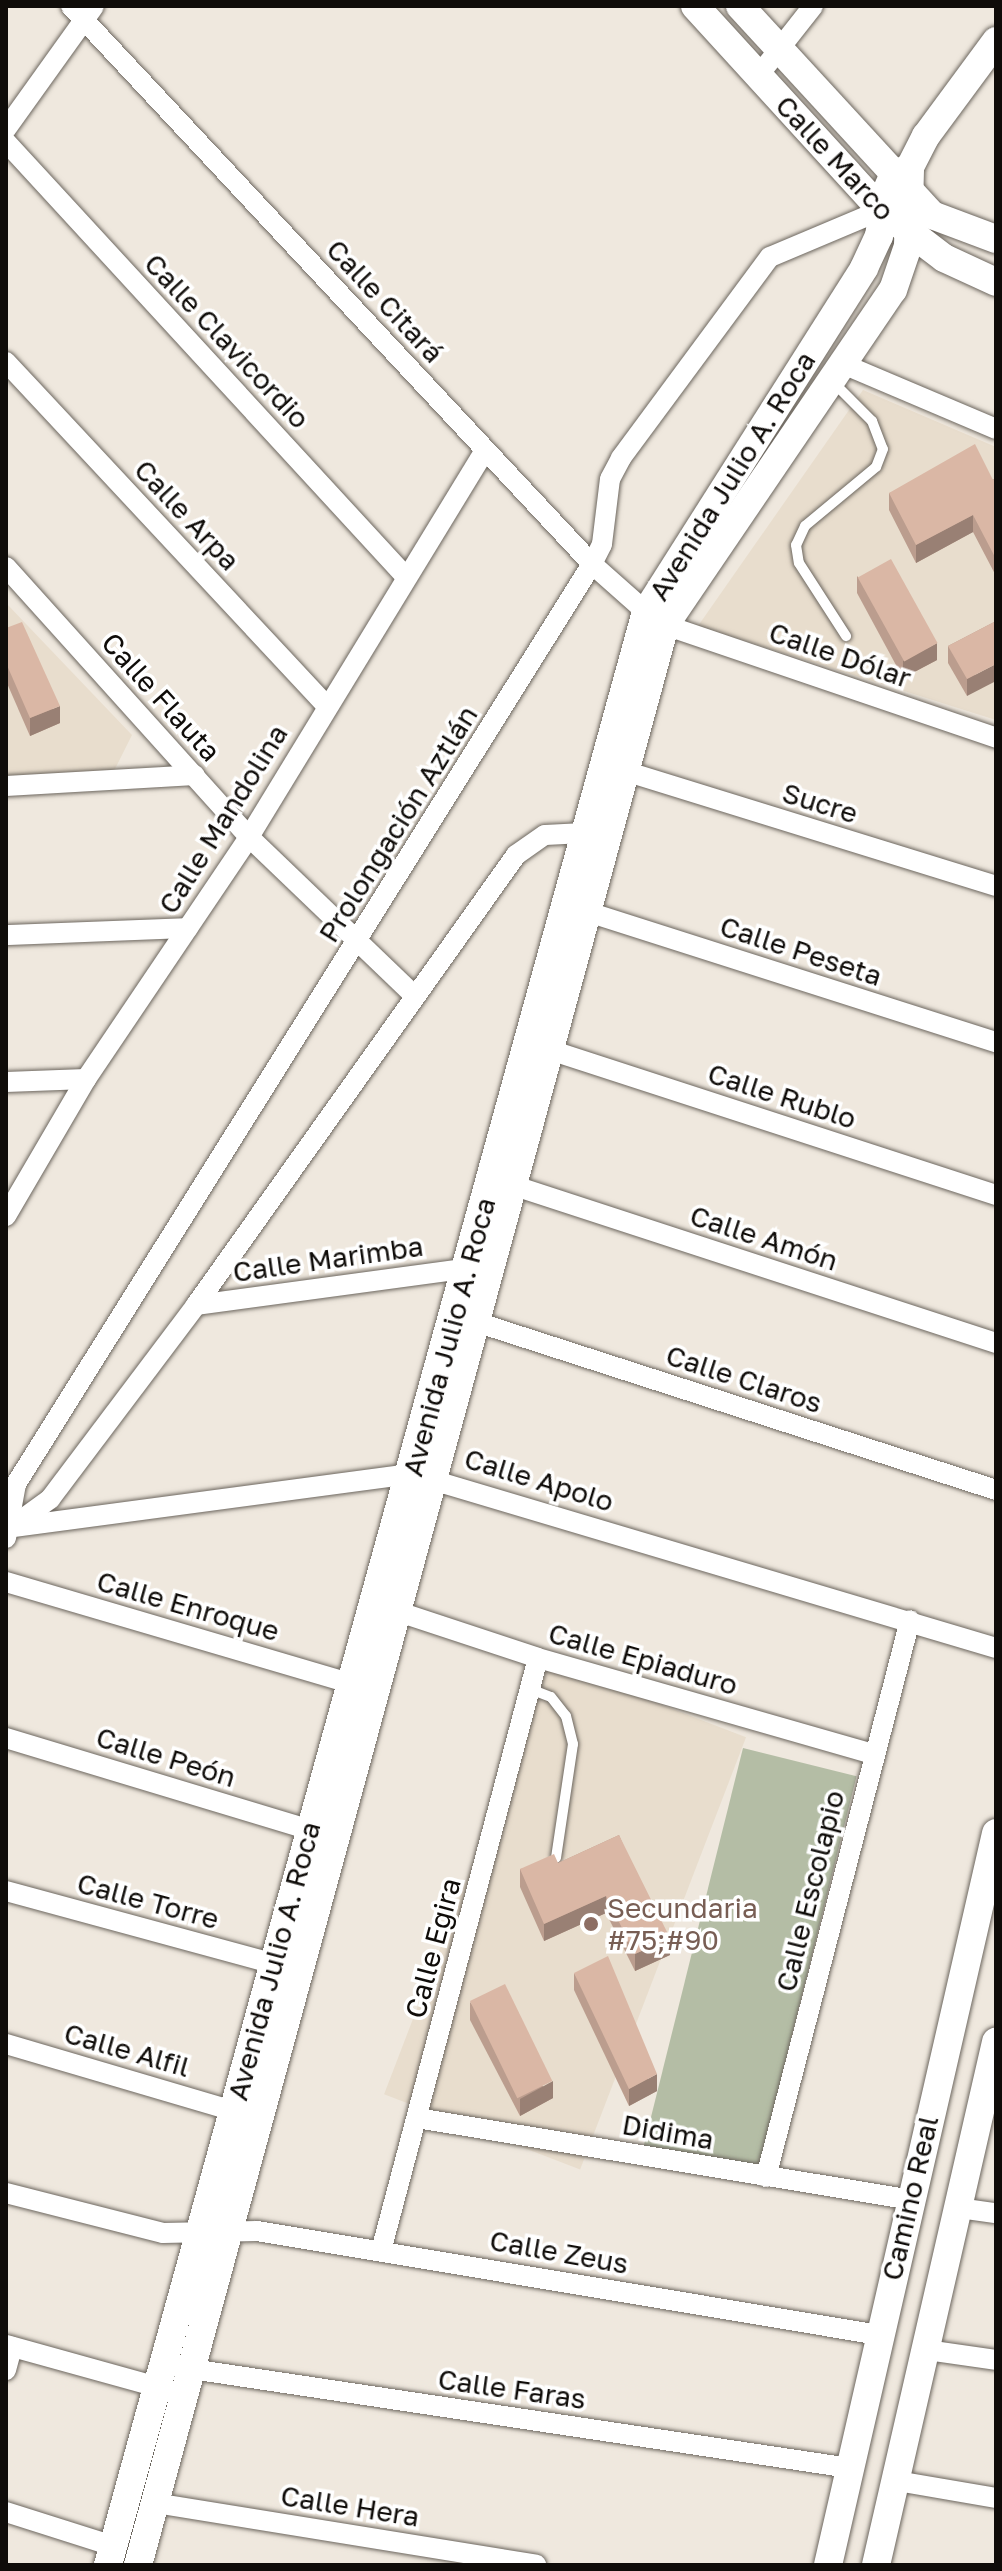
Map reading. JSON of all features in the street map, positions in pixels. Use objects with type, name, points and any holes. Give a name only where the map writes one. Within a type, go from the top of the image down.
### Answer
[{"type":"street","name":"Calle Marco","points":[[695,6],[881,210],[908,234],[944,258],[996,282]]},
{"type":"street","name":"Calle Marco","points":[[740,6],[902,171],[913,197],[943,221],[996,239]]},
{"type":"street","points":[[758,76],[813,6]]},
{"type":"street","points":[[6,129],[83,10]]},
{"type":"street","name":"Calle Citará","points":[[83,10],[592,564],[656,619]]},
{"type":"street","name":"Avenida Julio A. Roca","points":[[110,2556],[175,2379],[214,2234],[399,1612],[422,1476],[468,1268],[584,833],[656,619],[864,268],[879,236],[881,210],[902,171],[996,41]]},
{"type":"street","name":"Calle Clavicordio","points":[[6,142],[406,577]]},
{"type":"street","name":"Avenida Julio A. Roca","points":[[214,2234],[233,2111],[353,1684],[476,1322],[515,1186],[628,772],[656,619],[837,372],[901,275],[913,197]]},
{"type":"street","name":"Prolongación Aztlán","points":[[8,1531],[16,1484],[592,564],[602,544],[610,479],[621,458],[751,277],[783,249],[881,210]]},
{"type":"street","name":"Calle Arpa","points":[[6,362],[327,706]]},
{"type":"street","points":[[837,372],[996,429]]},
{"type":"street","name":"Calle Mandolina","points":[[6,1216],[86,1079],[249,837],[485,450]]},
{"type":"street","name":"Calle Flauta","points":[[6,567],[249,837],[415,996]]},
{"type":"street","name":"Calle Dólar","points":[[656,619],[996,738]]},
{"type":"street","name":"Sucre","points":[[628,772],[996,886]]},
{"type":"street","points":[[6,786],[195,775]]},
{"type":"street","points":[[8,1531],[50,1499],[196,1305],[516,855],[545,835],[584,833]]},
{"type":"street","name":"Calle Peseta","points":[[588,912],[996,1042]]},
{"type":"street","points":[[6,935],[188,928]]},
{"type":"street","name":"Calle Rublo","points":[[550,1050],[996,1195]]},
{"type":"street","points":[[6,1082],[86,1079]]},
{"type":"street","name":"Calle Amón","points":[[515,1186],[996,1343]]},
{"type":"street","name":"Calle Marimba","points":[[196,1305],[468,1268]]},
{"type":"street","name":"Calle Claros","points":[[476,1322],[996,1490]]},
{"type":"street","name":"Calle Apolo","points":[[8,1531],[422,1476],[996,1648]]},
{"type":"street","name":"Calle Enroque","points":[[6,1582],[353,1684]]},
{"type":"street","name":"Calle Epiaduro","points":[[399,1612],[538,1658],[873,1754]]},
{"type":"street","name":"Calle Escolapio","points":[[766,2177],[910,1620]]},
{"type":"street","name":"Calle Egira","points":[[381,2251],[538,1658]]},
{"type":"street","name":"Calle Peón","points":[[6,1738],[310,1830]]},
{"type":"street","name":"Camino Real","points":[[828,2565],[996,1833]]},
{"type":"street","name":"Calle Torre","points":[[6,1891],[275,1964]]},
{"type":"street","name":"Camino Real","points":[[876,2565],[996,2042]]},
{"type":"street","name":"Calle Alfil","points":[[6,2044],[233,2111]]},
{"type":"street","name":"Didima","points":[[417,2118],[910,2200]]},
{"type":"street","name":"Calle Zeus","points":[[6,2193],[163,2233],[257,2231],[879,2335]]},
{"type":"street","points":[[959,2208],[996,2213]]},
{"type":"street","points":[[6,2370],[9,2346]]},
{"type":"street","name":"Calle Faras","points":[[9,2346],[175,2379],[850,2468]]},
{"type":"street","points":[[927,2350],[996,2360]]},
{"type":"street","name":"Avenida Julio A. Roca","points":[[138,2565],[155,2503],[175,2379]]},
{"type":"street","points":[[897,2481],[996,2498]]},
{"type":"street","name":"Calle Hera","points":[[155,2503],[536,2565]]},
{"type":"street","points":[[6,2512],[110,2556]]},
{"type":"lane","points":[[837,372],[872,421],[883,449],[876,467],[805,526],[796,545],[799,563],[846,636]]},
{"type":"lane","points":[[530,1689],[551,1697],[566,1716],[573,1744],[556,1858]]},
{"type":"shaded area","points":[[863,390],[996,447],[996,720],[698,626]]},
{"type":"shaded area","points":[[6,603],[132,735],[113,773],[6,776]]},
{"type":"shaded area","name":"Secundaria #75;#90","points":[[550,1662],[746,1737],[580,2170],[384,2094]]},
{"type":"green space","points":[[743,1748],[857,1776],[756,2178],[643,2150]]},
{"type":"building","points":[[975,444],[993,480],[996,479],[996,559],[973,515],[916,545],[889,493]]},
{"type":"building","points":[[891,559],[938,643],[904,661],[858,577]]},
{"type":"building","points":[[996,621],[996,664],[967,679],[948,646]]},
{"type":"building","points":[[22,622],[60,706],[30,718],[6,663],[6,628]]},
{"type":"building","points":[[619,1835],[670,1938],[635,1954],[606,1896],[544,1924],[520,1869],[554,1854],[558,1863]]},
{"type":"building","points":[[608,1956],[657,2074],[629,2089],[574,1973]]},
{"type":"building","points":[[505,1984],[552,2081],[517,2098],[470,2001]]},
{"type":"place","name":"Secundaria #75;#90","points":[[591,1924]]}]
